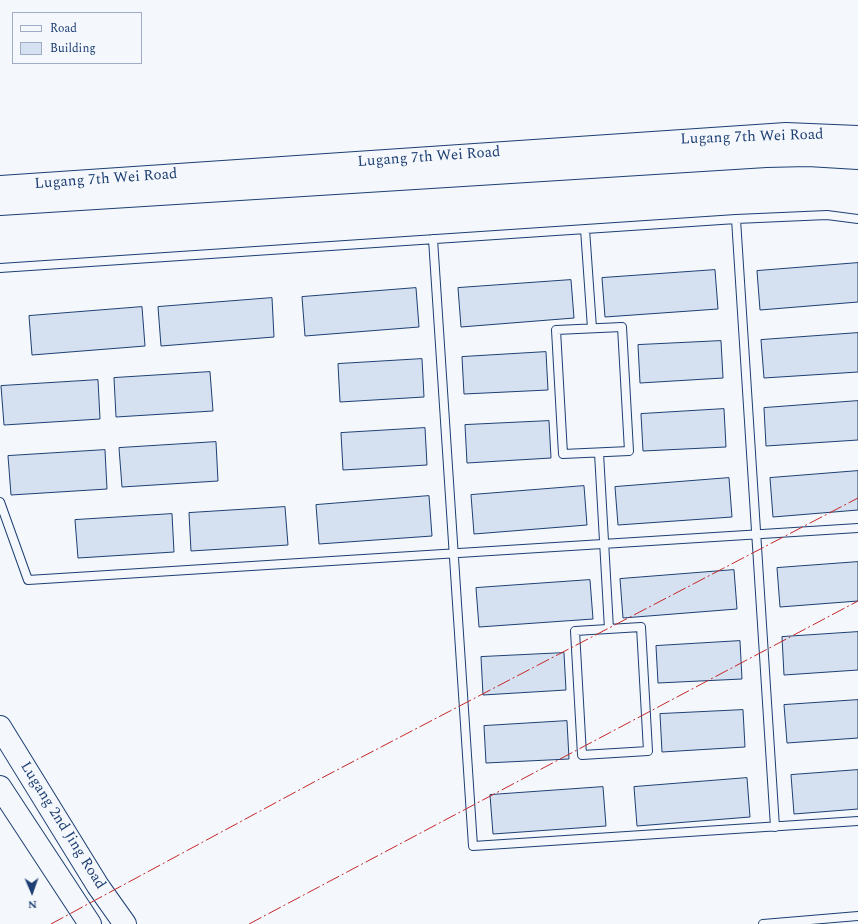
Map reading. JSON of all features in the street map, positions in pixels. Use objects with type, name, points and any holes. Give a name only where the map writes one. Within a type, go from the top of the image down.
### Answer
[{"type":"street","name":"Lugang 7th Wei Road","points":[[0,187],[786,134],[858,137]]},
{"type":"street","name":"Lugang 7th Wei Road","points":[[0,204],[766,156],[808,155],[858,158]]},
{"type":"street","name":"Lugang 2nd Jing Road","points":[[0,727],[98,886],[126,924]]},
{"type":"street","name":"Lugang 2nd Jing Road","points":[[0,787],[90,924]]},
{"type":"lane","points":[[0,268],[736,219],[827,215],[858,219]]},
{"type":"lane","points":[[736,219],[774,827]]},
{"type":"lane","points":[[585,229],[592,328]]},
{"type":"lane","points":[[433,239],[473,846],[858,821]]},
{"type":"lane","points":[[622,326],[629,451],[599,453],[564,454],[556,330],[622,326]]},
{"type":"lane","points":[[599,453],[609,629]]},
{"type":"lane","points":[[0,502],[28,580],[858,528]]},
{"type":"lane","points":[[641,627],[648,751],[582,755],[575,630],[609,629],[641,627]]},
{"type":"lane","points":[[763,924],[858,916]]},
{"type":"building","points":[[858,263],[858,302],[760,310],[757,271]]},
{"type":"building","points":[[715,270],[718,309],[605,317],[602,278]]},
{"type":"building","points":[[571,280],[574,318],[461,327],[458,288]]},
{"type":"building","points":[[416,288],[419,327],[305,336],[302,297]]},
{"type":"building","points":[[272,298],[274,337],[161,346],[158,307]]},
{"type":"building","points":[[142,307],[145,346],[32,355],[29,316]]},
{"type":"building","points":[[858,333],[858,372],[764,378],[761,340]]},
{"type":"building","points":[[721,341],[723,378],[640,383],[638,345]]},
{"type":"building","points":[[546,352],[548,390],[464,394],[462,357]]},
{"type":"building","points":[[422,359],[424,397],[340,402],[338,364]]},
{"type":"building","points":[[210,372],[213,411],[116,417],[114,378]]},
{"type":"building","points":[[98,380],[100,419],[4,425],[1,386]]},
{"type":"building","points":[[858,401],[858,440],[766,446],[764,408]]},
{"type":"building","points":[[724,409],[726,447],[643,451],[641,414]]},
{"type":"building","points":[[549,421],[551,458],[467,463],[465,425]]},
{"type":"building","points":[[425,428],[427,465],[343,470],[341,433]]},
{"type":"building","points":[[216,442],[218,481],[122,487],[119,448]]},
{"type":"building","points":[[105,450],[107,489],[11,495],[8,456]]},
{"type":"building","points":[[858,471],[858,510],[773,517],[770,478]]},
{"type":"building","points":[[729,478],[732,517],[618,525],[615,487]]},
{"type":"building","points":[[584,486],[587,525],[474,534],[471,495]]},
{"type":"building","points":[[429,496],[432,536],[319,544],[316,505]]},
{"type":"building","points":[[285,507],[288,545],[191,551],[189,513]]},
{"type":"building","points":[[172,514],[174,552],[78,558],[75,520]]},
{"type":"building","points":[[858,562],[858,601],[780,607],[777,568]]},
{"type":"building","points":[[734,570],[737,609],[623,618],[620,579]]},
{"type":"building","points":[[590,580],[593,619],[479,627],[476,588]]},
{"type":"building","points":[[858,632],[858,670],[784,675],[782,637]]},
{"type":"building","points":[[740,641],[742,679],[658,683],[656,646]]},
{"type":"building","points":[[564,653],[566,690],[483,695],[481,657]]},
{"type":"building","points":[[858,700],[858,738],[787,743],[784,705]]},
{"type":"building","points":[[743,710],[745,747],[662,752],[660,714]]},
{"type":"building","points":[[567,721],[569,759],[486,763],[484,726]]},
{"type":"building","points":[[858,770],[858,809],[794,814],[791,775]]},
{"type":"building","points":[[747,778],[750,817],[637,826],[634,787]]},
{"type":"building","points":[[603,787],[606,826],[493,834],[490,795]]},
{"type":"power","points":[[51,924],[314,782],[858,498]]},
{"type":"power","points":[[249,924],[858,601]]}]
